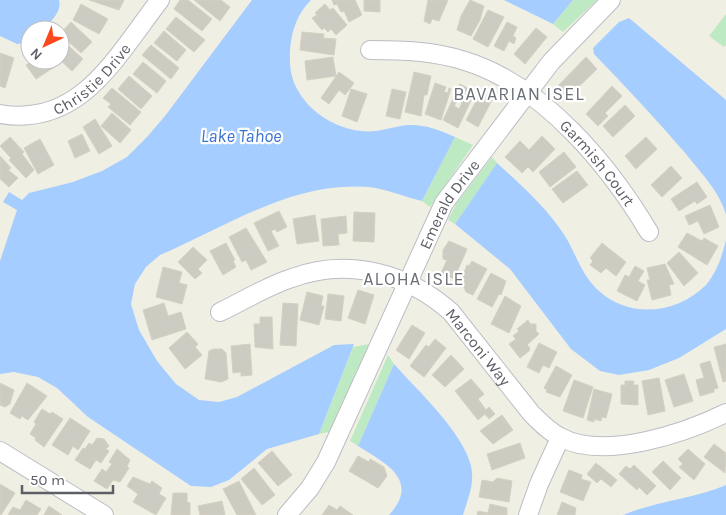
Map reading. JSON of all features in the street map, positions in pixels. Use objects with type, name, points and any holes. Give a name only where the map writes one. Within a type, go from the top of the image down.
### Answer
[{"type":"street","name":"Christie Drive","points":[[0,114],[14,116],[36,115],[54,111],[72,102],[105,70],[160,0]]},
{"type":"street","name":"Emerald Drive","points":[[287,515],[310,488],[326,462],[444,203],[570,40],[611,0]]},
{"type":"street","name":"Garmish Court","points":[[370,50],[409,50],[466,61],[490,71],[528,94],[561,121],[589,149],[633,205],[649,232]]},
{"type":"street","name":"Marconi Way","points":[[220,312],[292,277],[318,271],[368,269],[391,275],[438,300],[451,312],[531,413],[544,427],[560,438],[593,446],[626,444],[703,424],[726,413]]},
{"type":"street","points":[[528,515],[539,484],[560,438]]},
{"type":"street","points":[[0,451],[104,515]]},
{"type":"green space","points":[[573,0],[597,0],[563,32],[553,24]]},
{"type":"green space","points":[[726,14],[726,45],[724,47],[709,36]]},
{"type":"green space","points":[[455,137],[473,145],[430,207],[422,201]]},
{"type":"green space","points":[[492,157],[497,163],[455,224],[448,220],[456,204]]},
{"type":"green space","points":[[369,344],[329,432],[319,434],[353,347]]},
{"type":"green space","points":[[388,355],[394,364],[358,446],[350,441]]},
{"type":"water","points":[[0,0],[59,0],[59,8],[52,20],[20,20],[20,44],[0,36]]},
{"type":"water","name":"Lake Tahoe","points":[[252,0],[311,0],[300,14],[294,29],[290,46],[290,63],[292,76],[304,100],[324,118],[349,129],[362,131],[420,125],[455,137],[422,201],[369,187],[341,187],[313,191],[287,198],[236,219],[160,255],[146,267],[135,284],[131,304],[139,330],[157,361],[176,384],[199,400],[219,402],[237,397],[334,345],[354,344],[319,434],[267,449],[229,480],[211,487],[191,486],[88,417],[57,388],[38,377],[14,372],[0,374],[0,261],[17,210],[3,202],[9,192],[22,200],[29,193],[73,182],[102,171],[127,157],[165,116]]},
{"type":"water","points":[[504,0],[573,0],[553,24]]},
{"type":"water","points":[[629,18],[726,100],[726,215],[715,191],[686,154],[594,54],[593,48],[619,22]]},
{"type":"water","points":[[497,163],[533,197],[558,226],[593,285],[611,300],[625,306],[639,309],[668,307],[694,295],[706,285],[713,275],[721,258],[726,240],[726,329],[679,358],[649,370],[619,375],[600,371],[571,349],[510,269],[455,224]]},
{"type":"water","points":[[394,364],[438,412],[459,439],[466,453],[471,466],[472,478],[463,515],[389,515],[398,503],[401,492],[400,482],[396,474],[388,466],[358,446]]},
{"type":"water","points":[[726,485],[726,515],[623,515],[648,506],[701,494]]},
{"type":"building","points":[[89,0],[124,0],[119,10]]},
{"type":"building","points":[[180,0],[188,0],[212,19],[202,31],[174,9]]},
{"type":"building","points":[[194,0],[221,0],[230,7],[220,21]]},
{"type":"building","points":[[332,0],[355,0],[362,15],[349,22],[344,11],[341,12],[337,4],[334,5]]},
{"type":"building","points":[[364,0],[380,0],[380,12],[364,11]]},
{"type":"building","points":[[428,0],[448,0],[439,21],[432,19],[430,24],[424,21]]},
{"type":"building","points":[[470,0],[484,6],[480,20],[471,36],[457,30],[461,16]]},
{"type":"building","points":[[81,4],[108,19],[99,34],[73,20]]},
{"type":"building","points":[[325,4],[330,10],[333,8],[347,25],[336,35],[331,29],[328,32],[324,28],[322,30],[312,18],[317,15],[315,13]]},
{"type":"building","points":[[488,10],[504,17],[488,47],[473,39]]},
{"type":"building","points":[[176,17],[205,40],[194,52],[166,29]]},
{"type":"building","points":[[507,22],[517,27],[513,36],[516,38],[514,44],[509,41],[504,51],[494,46]]},
{"type":"building","points":[[70,23],[92,42],[81,53],[70,43]]},
{"type":"building","points":[[536,28],[547,37],[525,64],[514,54]]},
{"type":"building","points":[[164,31],[186,50],[177,61],[154,43]]},
{"type":"building","points":[[302,32],[324,34],[323,38],[336,39],[334,55],[300,50]]},
{"type":"building","points":[[151,45],[179,68],[171,79],[142,55]]},
{"type":"building","points":[[70,47],[83,59],[72,71],[70,69]]},
{"type":"building","points":[[0,53],[14,58],[5,88],[0,86]]},
{"type":"building","points":[[333,57],[336,76],[307,80],[305,61]]},
{"type":"building","points":[[586,57],[597,69],[567,98],[557,87]]},
{"type":"building","points":[[143,62],[166,81],[157,93],[133,74]]},
{"type":"building","points":[[30,70],[50,70],[36,79]]},
{"type":"building","points":[[339,72],[354,83],[345,95],[339,90],[329,104],[321,98]]},
{"type":"building","points":[[414,72],[431,76],[427,95],[424,95],[421,116],[405,112]]},
{"type":"building","points":[[129,76],[152,96],[141,109],[118,89]]},
{"type":"building","points":[[435,83],[446,87],[444,92],[448,93],[449,88],[451,89],[441,120],[425,114]]},
{"type":"building","points":[[460,84],[475,92],[458,128],[443,120]],"holes":[[[458,100],[462,103],[459,109],[454,106]]]},
{"type":"building","points":[[612,86],[622,96],[605,113],[608,116],[598,126],[586,114]]},
{"type":"building","points":[[112,88],[141,112],[130,125],[108,107],[111,104],[103,98]]},
{"type":"building","points":[[351,89],[367,94],[357,122],[342,116]]},
{"type":"building","points":[[392,89],[406,92],[400,119],[386,116]]},
{"type":"building","points":[[482,90],[494,96],[478,127],[466,120]]},
{"type":"building","points":[[625,105],[635,116],[613,137],[603,126]]},
{"type":"building","points":[[112,113],[131,130],[120,143],[101,126]]},
{"type":"building","points":[[95,119],[112,146],[99,154],[83,127]]},
{"type":"building","points":[[82,134],[90,151],[75,158],[68,141]]},
{"type":"building","points":[[542,136],[555,149],[533,172],[528,167],[522,173],[505,157],[520,141],[529,150]]},
{"type":"building","points":[[10,137],[24,152],[22,154],[34,170],[26,178],[9,160],[11,158],[0,146]]},
{"type":"building","points":[[646,137],[657,149],[636,169],[625,156]]},
{"type":"building","points":[[40,139],[54,165],[38,174],[24,148]]},
{"type":"building","points":[[564,152],[576,167],[550,187],[539,172]]},
{"type":"building","points":[[0,156],[11,168],[8,170],[18,178],[9,187],[0,179]]},
{"type":"building","points":[[671,166],[682,178],[662,197],[651,185]]},
{"type":"building","points":[[577,171],[588,185],[563,203],[552,189]]},
{"type":"building","points":[[697,182],[707,197],[697,204],[695,201],[679,211],[671,199]]},
{"type":"building","points":[[710,205],[719,227],[704,234],[698,221],[689,225],[685,216]]},
{"type":"building","points":[[279,211],[287,227],[277,232],[275,229],[271,231],[279,246],[268,251],[254,223]]},
{"type":"building","points":[[354,212],[375,213],[374,242],[353,241]]},
{"type":"building","points":[[315,215],[319,241],[297,244],[293,219]]},
{"type":"building","points":[[346,216],[347,233],[338,234],[339,245],[323,246],[321,219]]},
{"type":"building","points":[[246,228],[267,262],[251,270],[246,260],[242,262],[229,237]]},
{"type":"building","points":[[687,233],[702,241],[704,238],[718,246],[707,265],[678,247]]},
{"type":"building","points":[[449,241],[467,249],[454,279],[441,273],[447,260],[443,259],[443,250]]},
{"type":"building","points":[[226,243],[235,260],[233,261],[236,267],[223,275],[210,251]]},
{"type":"building","points":[[602,243],[626,262],[616,276],[606,268],[601,273],[590,265],[593,261],[590,258]]},
{"type":"building","points":[[193,247],[207,260],[198,269],[202,273],[195,279],[178,262]]},
{"type":"building","points":[[679,252],[698,273],[684,286],[667,263]]},
{"type":"building","points":[[472,261],[487,269],[473,295],[466,292],[461,280],[467,265],[469,266]]},
{"type":"building","points":[[665,264],[674,284],[669,285],[671,295],[652,300],[647,280],[650,280],[647,268]]},
{"type":"building","points":[[635,266],[644,271],[638,281],[645,285],[637,301],[617,291],[625,275],[629,277]]},
{"type":"building","points":[[163,267],[182,272],[179,283],[187,285],[182,304],[156,297]]},
{"type":"building","points":[[491,273],[506,281],[501,295],[499,294],[492,307],[477,299]]},
{"type":"building","points":[[358,290],[374,295],[365,324],[348,318]]},
{"type":"building","points":[[307,292],[323,296],[321,306],[324,306],[319,325],[300,320]]},
{"type":"building","points":[[328,294],[344,296],[341,321],[325,319]]},
{"type":"building","points":[[505,296],[521,306],[509,333],[491,324]]},
{"type":"building","points":[[164,303],[168,316],[181,312],[186,329],[152,340],[143,310]]},
{"type":"building","points":[[283,303],[298,304],[296,346],[280,345]]},
{"type":"building","points":[[260,317],[272,317],[273,349],[255,347],[254,324],[260,324]]},
{"type":"building","points":[[528,320],[530,324],[536,324],[536,331],[539,334],[527,345],[530,348],[529,351],[520,358],[509,344],[516,339],[513,336],[519,331],[517,329]]},
{"type":"building","points":[[412,325],[425,333],[409,359],[396,350]]},
{"type":"building","points":[[187,332],[198,344],[195,347],[202,355],[185,369],[169,348]]},
{"type":"building","points":[[435,339],[446,348],[424,377],[410,366],[426,345],[429,347]]},
{"type":"building","points":[[539,343],[557,352],[549,368],[543,365],[539,373],[527,367]]},
{"type":"building","points":[[250,344],[252,375],[241,376],[241,372],[233,373],[231,346]]},
{"type":"building","points":[[726,344],[726,381],[723,382],[714,347]]},
{"type":"building","points":[[222,349],[226,353],[228,379],[221,382],[205,379],[209,351]]},
{"type":"building","points":[[451,355],[464,369],[445,387],[432,375]]},
{"type":"building","points":[[710,361],[718,388],[714,389],[714,392],[700,396],[696,380],[704,378],[700,364]]},
{"type":"building","points":[[556,366],[572,375],[560,397],[546,392],[547,390],[544,388]]},
{"type":"building","points":[[684,374],[693,401],[674,407],[665,380]]},
{"type":"building","points":[[659,378],[665,411],[648,415],[642,381]]},
{"type":"building","points":[[471,379],[484,394],[478,399],[486,410],[489,407],[495,414],[489,419],[485,414],[478,420],[455,391]]},
{"type":"building","points":[[574,380],[593,387],[583,418],[563,411]]},
{"type":"building","points":[[625,381],[634,381],[633,385],[638,385],[638,405],[621,404],[621,385],[625,385]]},
{"type":"building","points":[[0,383],[14,390],[10,404],[5,407],[0,405]]},
{"type":"building","points":[[27,383],[47,396],[28,420],[22,416],[20,419],[10,413]]},
{"type":"building","points":[[594,389],[612,394],[606,418],[602,417],[601,421],[594,419],[594,422],[587,420]]},
{"type":"building","points":[[42,409],[50,414],[52,412],[63,419],[44,447],[30,434],[36,424],[34,422]]},
{"type":"building","points":[[502,415],[513,430],[493,444],[480,431]]},
{"type":"building","points":[[70,418],[90,431],[78,450],[73,446],[68,455],[52,445]]},
{"type":"building","points":[[97,438],[104,439],[109,446],[106,449],[109,451],[101,463],[96,460],[90,469],[75,460],[83,448],[85,449],[89,443],[92,445]]},
{"type":"building","points":[[520,443],[525,458],[492,470],[487,454]]},
{"type":"building","points":[[714,444],[726,453],[725,473],[704,457]]},
{"type":"building","points":[[117,449],[130,460],[127,466],[129,468],[120,482],[113,480],[107,489],[94,481],[102,469],[106,472],[112,464],[109,462]]},
{"type":"building","points":[[688,449],[705,464],[694,480],[679,467],[683,464],[678,459]]},
{"type":"building","points":[[272,451],[292,475],[278,486],[258,463]]},
{"type":"building","points":[[358,456],[369,462],[370,459],[384,467],[387,476],[378,488],[349,471]]},
{"type":"building","points":[[663,461],[681,478],[670,490],[652,472]]},
{"type":"building","points":[[596,463],[617,480],[611,487],[601,479],[597,483],[587,474]]},
{"type":"building","points":[[634,465],[656,486],[647,495],[639,487],[637,490],[619,474],[626,466],[630,469]]},
{"type":"building","points":[[254,468],[275,495],[262,505],[241,479]]},
{"type":"building","points":[[569,470],[582,475],[581,479],[591,482],[583,501],[560,492]]},
{"type":"building","points":[[133,477],[150,484],[152,481],[162,488],[159,494],[166,498],[156,515],[133,502],[138,494],[127,486]]},
{"type":"building","points":[[497,478],[512,481],[509,502],[479,497],[482,480],[493,482]]},
{"type":"building","points":[[239,481],[256,515],[237,515],[223,489]]},
{"type":"building","points":[[0,484],[15,493],[1,515],[0,515]]},
{"type":"building","points":[[173,493],[187,493],[187,502],[190,503],[190,515],[171,515]]},
{"type":"building","points":[[26,500],[41,509],[37,515],[8,515],[13,507],[20,510]]},
{"type":"building","points":[[222,501],[225,515],[200,515],[198,506]]},
{"type":"building","points":[[562,502],[576,508],[575,515],[557,515]]},
{"type":"building","points":[[490,504],[507,508],[507,515],[477,515],[478,511],[488,513]]},
{"type":"building","points":[[329,505],[337,510],[340,506],[353,515],[322,515]]},
{"type":"building","points":[[49,506],[62,515],[44,515]]},
{"type":"district","name":"BAVARIAN ISEL","points":[[519,94]]},
{"type":"district","name":"ALOHA ISLE","points":[[414,279]]}]
